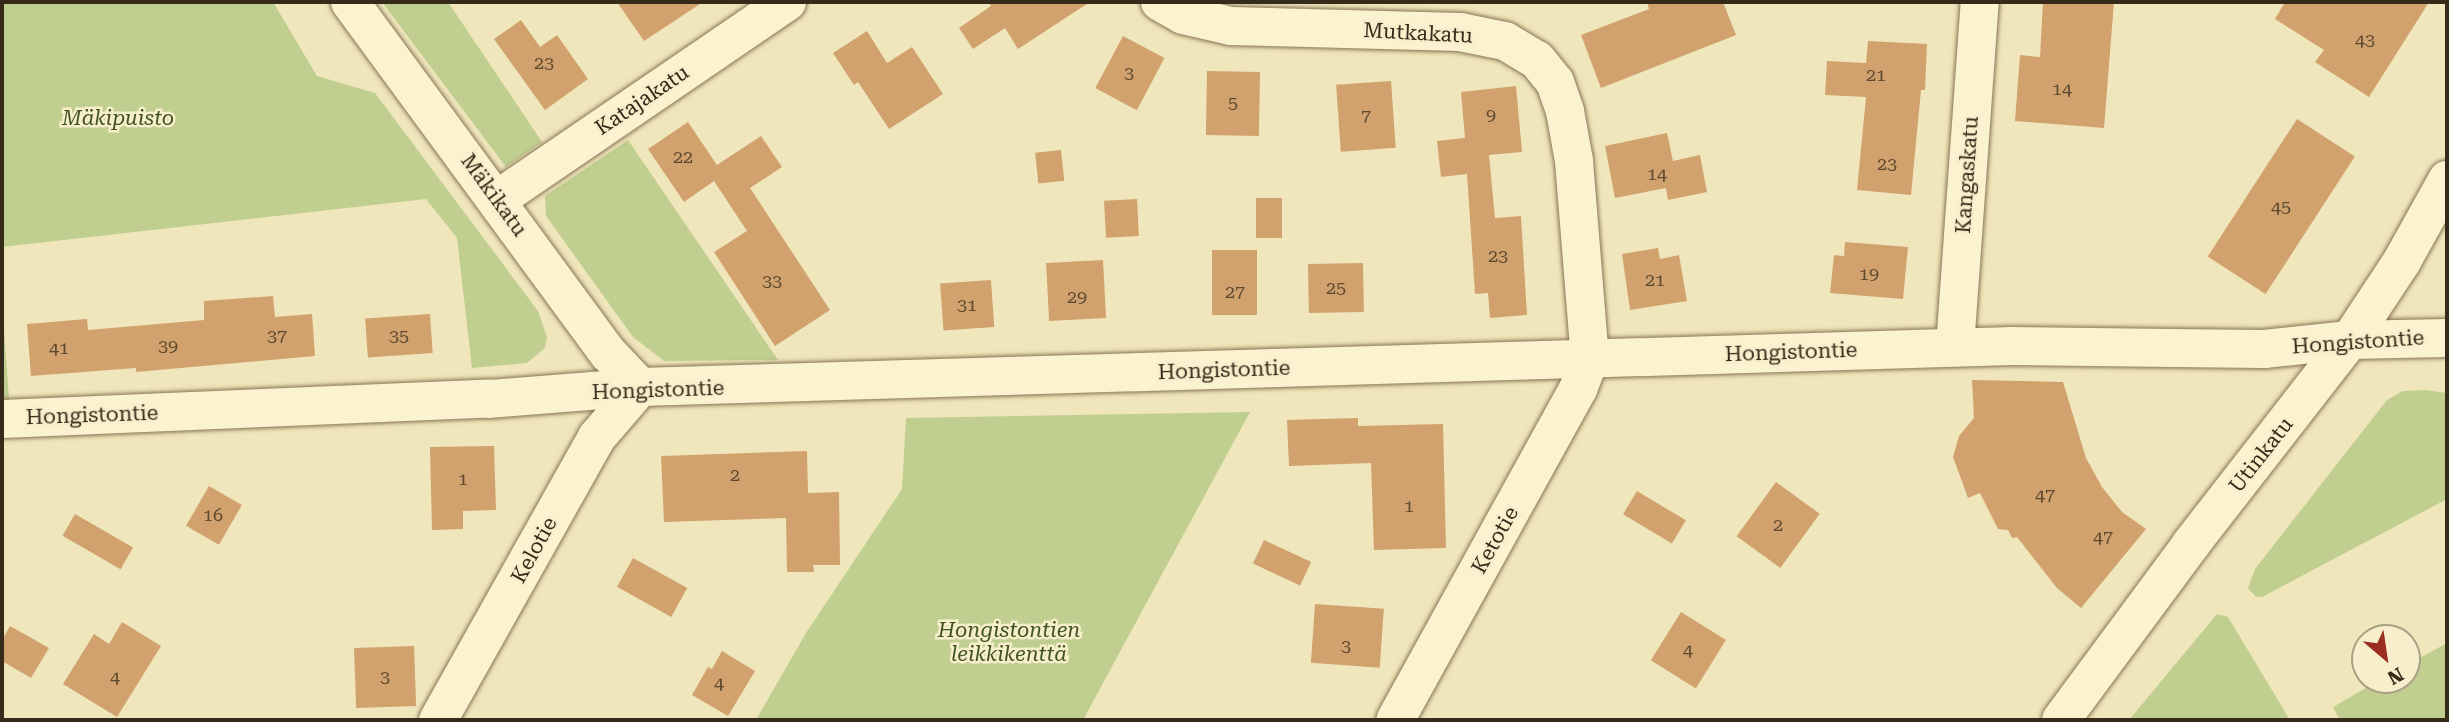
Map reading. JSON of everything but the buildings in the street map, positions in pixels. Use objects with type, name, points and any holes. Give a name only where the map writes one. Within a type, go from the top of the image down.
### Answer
[{"type":"street","name":"Mäkikatu","points":[[350,2],[498,199],[608,353],[640,387]]},
{"type":"street","name":"Katajakatu","points":[[498,199],[787,2]]},
{"type":"street","name":"Mutkakatu","points":[[1160,2],[1183,15],[1231,26],[1460,32],[1505,41],[1537,60],[1555,82],[1565,111],[1574,161],[1590,358]]},
{"type":"street","name":"Kangaskatu","points":[[1955,347],[1980,2]]},
{"type":"street","name":"Utinkatu","points":[[2061,720],[2350,340],[2402,261],[2447,180]]},
{"type":"street","name":"Hongistontie","points":[[2,419],[475,400],[640,387],[1955,347],[2094,345],[2264,349],[2350,340],[2447,338]]},
{"type":"street","name":"Ketotie","points":[[1395,720],[1578,389],[1590,358]]},
{"type":"street","name":"Kelotie","points":[[438,720],[597,437],[640,387]]},
{"type":"green space","name":"Mäkipuisto","points":[[2,2],[273,2],[317,76],[375,93],[538,311],[547,337],[545,348],[527,363],[472,368],[457,238],[426,199],[2,247]]},
{"type":"green space","points":[[382,2],[448,2],[542,142],[506,167]]},
{"type":"green space","points":[[628,140],[778,360],[664,361],[633,337],[546,216],[545,196]]},
{"type":"green space","points":[[2,299],[9,400],[2,400]]},
{"type":"green space","points":[[2403,391],[2447,393],[2447,499],[2262,597],[2256,597],[2248,588],[2255,569],[2387,400]]},
{"type":"green space","name":"Hongistontien leikkikenttä","points":[[1250,412],[1083,720],[756,720],[806,633],[902,489],[906,418]]},
{"type":"green space","points":[[2217,614],[2228,617],[2290,720],[2129,720]]},
{"type":"green space","points":[[2447,643],[2447,720],[2340,720],[2333,707],[2356,694],[2421,694],[2421,657]]}]
